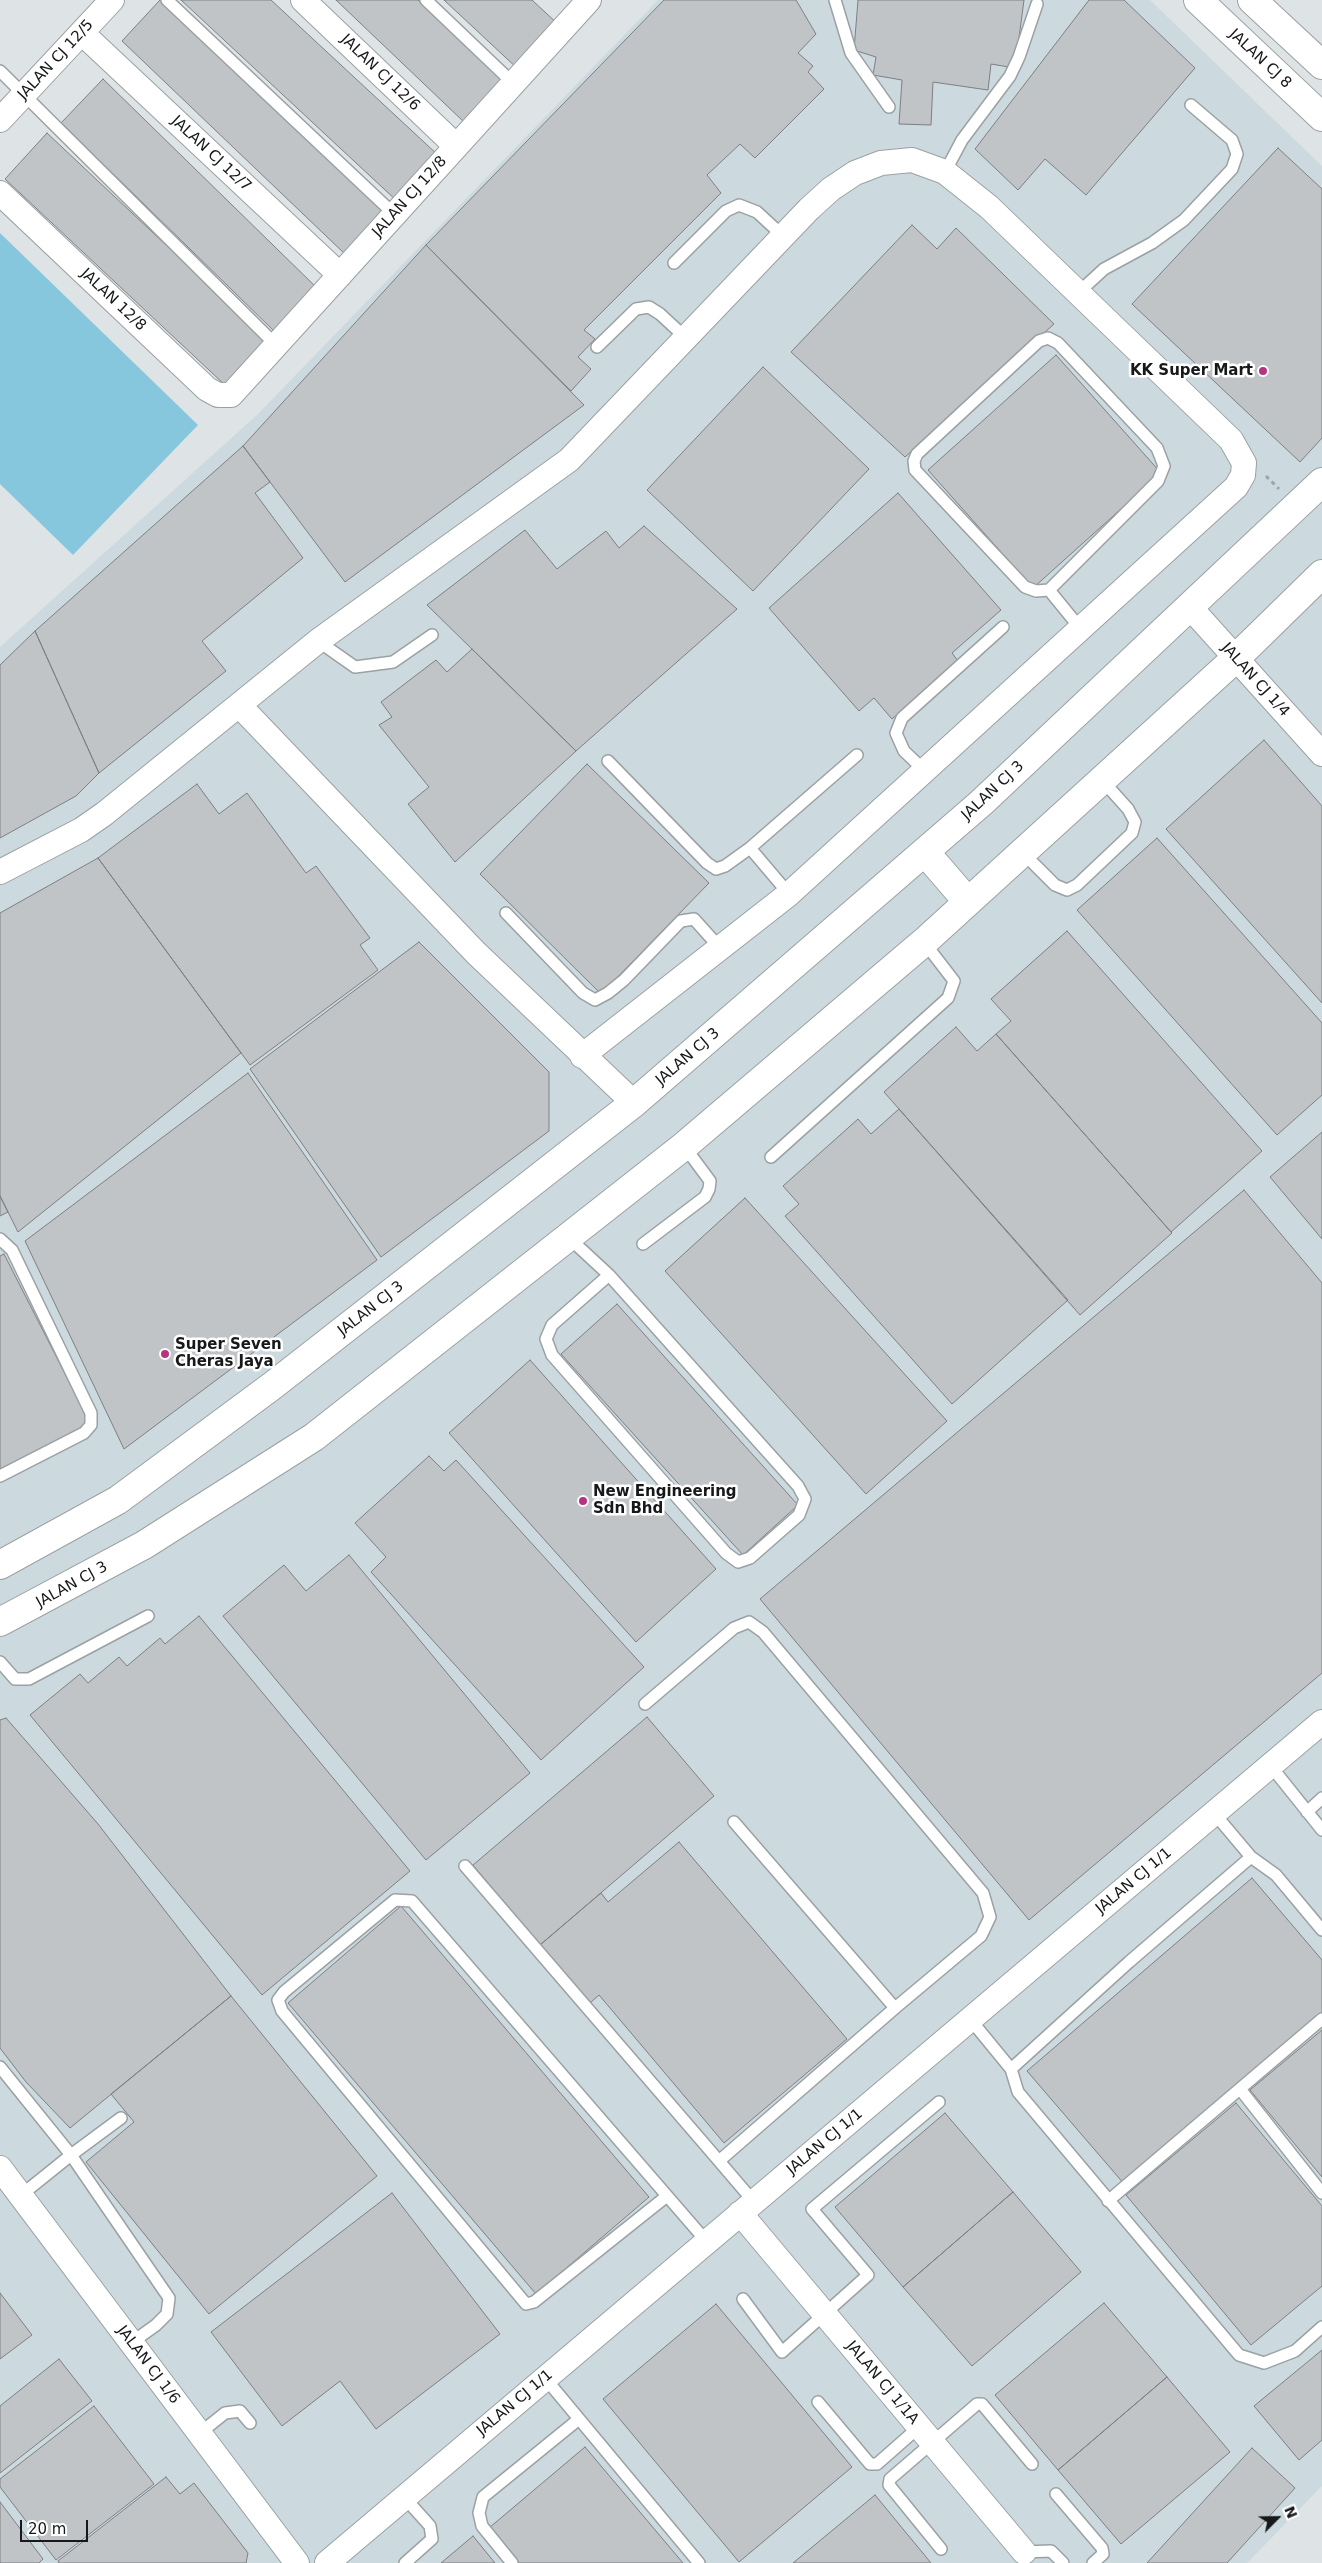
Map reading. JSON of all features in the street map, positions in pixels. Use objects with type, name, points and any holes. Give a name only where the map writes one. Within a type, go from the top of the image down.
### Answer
[{"type":"street","name":"JALAN CJ 12/5","points":[[0,120],[112,0]]},
{"type":"street","name":"JALAN CJ 12/6","points":[[303,0],[456,146]]},
{"type":"street","name":"JALAN CJ 8","points":[[1198,0],[1322,117]]},
{"type":"street","points":[[1252,0],[1322,65]]},
{"type":"street","name":"JALAN CJ 12/8","points":[[231,395],[513,83],[579,3]]},
{"type":"street","name":"JALAN CJ 12/7","points":[[82,33],[340,275]]},
{"type":"street","points":[[0,872],[81,830],[104,814],[318,641],[569,460],[783,236],[831,189],[855,173],[881,163],[912,160],[945,172],[989,207],[1231,440],[1244,463],[1243,475],[1236,487],[1080,628],[926,772],[789,894],[582,1056]]},
{"type":"street","name":"JALAN 12/8","points":[[0,193],[207,389],[218,395],[231,395]]},
{"type":"street","name":"JALAN CJ 3","points":[[0,1565],[126,1494],[272,1386],[634,1103],[980,803],[1322,482]]},
{"type":"street","name":"JALAN CJ 3","points":[[0,1622],[144,1545],[314,1438],[684,1146],[924,942],[1236,658],[1322,574]]},
{"type":"street","name":"JALAN CJ 1/4","points":[[1189,606],[1322,754]]},
{"type":"street","points":[[239,705],[476,953],[582,1056],[634,1103]]},
{"type":"street","points":[[924,852],[968,902]]},
{"type":"street","name":"JALAN CJ 1/1","points":[[327,2563],[1322,1722]]},
{"type":"street","name":"JALAN CJ 1/6","points":[[0,2168],[297,2563]]},
{"type":"street","name":"JALAN CJ 1/1A","points":[[747,2207],[824,2313],[926,2435],[1023,2558]]},
{"type":"lane","points":[[167,0],[394,214]]},
{"type":"lane","points":[[426,0],[513,83]]},
{"type":"lane","points":[[835,0],[850,53],[889,108]]},
{"type":"lane","points":[[945,172],[962,140],[1010,76],[1019,58],[1037,4]]},
{"type":"lane","points":[[0,71],[276,345]]},
{"type":"lane","points":[[1079,292],[1104,269],[1152,242],[1184,220],[1232,169],[1237,154],[1232,140],[1191,105]]},
{"type":"lane","points":[[674,263],[726,211],[739,206],[757,212],[783,236]]},
{"type":"lane","points":[[597,348],[636,309],[649,307],[660,314],[686,338]]},
{"type":"lane","points":[[1048,338],[1058,344],[1157,448],[1164,466],[1158,481],[1049,590],[1036,591],[1025,587],[915,470],[914,461],[917,454],[1039,341],[1048,338]]},
{"type":"lane","points":[[1049,590],[1080,628]]},
{"type":"lane","points":[[926,772],[904,751],[896,734],[902,718],[1003,627]]},
{"type":"lane","points":[[318,641],[354,667],[393,662],[432,635]]},
{"type":"lane","points":[[608,761],[716,869],[725,866],[750,848],[857,755]]},
{"type":"lane","points":[[1022,852],[1055,885],[1067,890],[1077,885],[1132,833],[1135,822],[1128,809],[1102,779]]},
{"type":"lane","points":[[750,848],[789,894]]},
{"type":"lane","points":[[506,913],[584,993],[595,1000],[608,993],[624,980],[681,921],[694,918],[720,948]]},
{"type":"lane","points":[[771,1157],[948,998],[954,981],[924,942]]},
{"type":"lane","points":[[643,1244],[704,1197],[708,1189],[710,1181],[684,1146]]},
{"type":"lane","points":[[567,1237],[609,1275],[798,1486],[805,1499],[799,1515],[750,1558],[738,1562],[726,1553],[552,1354],[546,1339],[552,1325],[609,1275]]},
{"type":"lane","points":[[0,1239],[12,1250],[91,1413],[91,1425],[84,1433],[0,1476]]},
{"type":"lane","points":[[0,1662],[15,1679],[30,1679],[148,1616]]},
{"type":"lane","points":[[645,1704],[734,1628],[749,1622],[763,1632],[983,1894],[990,1917],[981,1936],[894,2008],[719,2161]]},
{"type":"lane","points":[[1270,1765],[1322,1830]]},
{"type":"lane","points":[[1307,1812],[1322,1798]]},
{"type":"lane","points":[[1214,1813],[1251,1857],[1276,1875],[1322,1930]]},
{"type":"lane","points":[[734,1822],[894,2008]]},
{"type":"lane","points":[[1011,2069],[1129,1962],[1251,1857]]},
{"type":"lane","points":[[465,1866],[719,2161],[747,2207]]},
{"type":"lane","points":[[667,2196],[534,2302],[526,2304],[282,2011],[278,2000],[284,1992],[395,1900],[412,1901],[707,2242]]},
{"type":"lane","points":[[970,2019],[1011,2069],[1018,2092],[1239,2355],[1264,2363],[1295,2351],[1322,2327]]},
{"type":"lane","points":[[1108,2201],[1322,2019]]},
{"type":"lane","points":[[0,2067],[71,2156],[170,2298],[167,2314],[156,2326],[131,2343]]},
{"type":"lane","points":[[1240,2089],[1322,2193]]},
{"type":"lane","points":[[743,2299],[782,2352],[868,2275],[812,2209],[939,2102]]},
{"type":"lane","points":[[20,2196],[121,2118]]},
{"type":"lane","points":[[544,2378],[699,2563]]},
{"type":"lane","points":[[818,2402],[870,2464],[876,2464],[977,2404],[982,2404],[1032,2464]]},
{"type":"lane","points":[[200,2433],[225,2413],[240,2411],[250,2423]]},
{"type":"lane","points":[[512,2563],[482,2526],[479,2513],[483,2497],[578,2419]]},
{"type":"lane","points":[[926,2435],[890,2478],[889,2485],[941,2548]]},
{"type":"lane","points":[[1056,2494],[1102,2548],[1103,2554],[1094,2563]]},
{"type":"lane","points":[[404,2497],[430,2526],[432,2539],[405,2563]]},
{"type":"lane","points":[[1023,2558],[1051,2551],[1063,2563]]},
{"type":"path","points":[[1244,463],[1260,470],[1297,506]]},
{"type":"shaded area","points":[[658,0],[1150,0],[1322,166],[1322,2486],[1247,2563],[0,2563],[0,647],[258,414]]},
{"type":"shaded area","points":[[0,233],[198,425],[73,555],[0,484]]},
{"type":"building","points":[[160,0],[164,0],[388,214],[347,256],[122,41]]},
{"type":"building","points":[[181,0],[271,0],[439,156],[398,202]]},
{"type":"building","points":[[336,0],[418,0],[504,82],[465,123]]},
{"type":"building","points":[[444,0],[532,0],[560,26],[519,70]]},
{"type":"building","points":[[664,0],[796,0],[816,34],[798,53],[813,66],[808,72],[824,89],[755,158],[740,144],[707,175],[721,193],[584,330],[595,339],[578,357],[591,369],[571,391],[426,245]]},
{"type":"building","points":[[858,0],[1024,0],[1015,68],[991,64],[988,90],[933,82],[931,125],[899,124],[902,80],[873,75],[876,57],[854,50]]},
{"type":"building","points":[[1089,0],[1124,0],[1195,68],[1086,195],[1045,159],[1018,190],[975,149]]},
{"type":"building","points":[[103,79],[317,288],[275,332],[61,123]]},
{"type":"building","points":[[47,133],[268,341],[226,386],[5,179]]},
{"type":"building","name":"KK Super Mart","points":[[1278,148],[1322,189],[1322,438],[1300,462],[1132,304]]},
{"type":"building","points":[[912,225],[937,249],[956,228],[1054,324],[905,457],[791,352]]},
{"type":"building","points":[[426,245],[584,405],[345,582],[243,446]]},
{"type":"building","points":[[1056,355],[1161,473],[1033,588],[928,470]]},
{"type":"building","points":[[763,367],[869,469],[753,591],[647,490]]},
{"type":"building","points":[[243,446],[270,482],[255,493],[303,558],[202,641],[226,671],[99,773],[35,631]]},
{"type":"building","points":[[898,493],[1001,610],[952,653],[958,661],[892,719],[874,698],[859,711],[769,608]]},
{"type":"building","points":[[644,526],[737,609],[576,751],[427,605],[525,530],[557,569],[606,531],[619,548]]},
{"type":"building","points":[[35,631],[99,773],[76,796],[0,838],[0,665]]},
{"type":"building","points":[[472,649],[576,751],[455,862],[408,804],[429,787],[379,725],[392,717],[381,702],[436,660],[447,672]]},
{"type":"building","points":[[1264,740],[1322,806],[1322,1003],[1166,829]]},
{"type":"building","points":[[587,764],[709,883],[601,994],[480,874]]},
{"type":"building","points":[[197,784],[219,814],[247,793],[306,873],[316,866],[370,938],[360,945],[378,970],[250,1065],[98,858]]},
{"type":"building","points":[[1157,838],[1322,1023],[1322,1095],[1277,1135],[1077,910]]},
{"type":"building","points":[[98,858],[241,1053],[18,1232],[0,1196],[0,913]]},
{"type":"building","points":[[1067,931],[1262,1151],[1171,1232],[996,1034],[1011,1021],[991,999]]},
{"type":"building","points":[[419,942],[549,1072],[549,1131],[381,1257],[250,1069]]},
{"type":"building","points":[[956,1027],[977,1051],[996,1034],[1172,1233],[1080,1315],[884,1092]]},
{"type":"building","name":"Super Seven Cheras Jaya","points":[[248,1073],[377,1260],[124,1449],[25,1241]]},
{"type":"building","points":[[899,1109],[1068,1300],[952,1404],[785,1216],[799,1204],[783,1186],[858,1119],[871,1134]]},
{"type":"building","points":[[1322,1132],[1322,1239],[1270,1177]]},
{"type":"building","points":[[1244,1190],[1322,1283],[1322,1673],[1029,1920],[760,1599]]},
{"type":"building","points":[[0,1196],[8,1212],[0,1216]]},
{"type":"building","points":[[745,1198],[947,1421],[866,1494],[665,1271]]},
{"type":"building","points":[[4,1254],[90,1423],[0,1469],[0,1256]]},
{"type":"building","points":[[617,1304],[798,1505],[743,1555],[561,1354]]},
{"type":"building","name":"New Engineering Sdn Bhd","points":[[530,1360],[716,1569],[636,1642],[449,1433]]},
{"type":"building","points":[[429,1456],[444,1471],[456,1460],[644,1667],[541,1760],[371,1572],[386,1557],[355,1523]]},
{"type":"building","points":[[349,1555],[530,1773],[426,1860],[223,1616],[284,1565],[306,1591]]},
{"type":"building","points":[[199,1616],[410,1871],[262,1995],[30,1715],[80,1674],[88,1683],[119,1657],[127,1666],[160,1638],[165,1644]]},
{"type":"building","points":[[647,1717],[714,1796],[540,1945],[473,1865]]},
{"type":"building","points":[[6,1718],[98,1824],[231,1996],[70,2128],[26,2082],[0,2048],[0,1720]]},
{"type":"building","points":[[679,1842],[847,2039],[724,2143],[599,1995],[590,2003],[540,1945],[601,1893],[608,1902]]},
{"type":"building","points":[[1252,1878],[1322,1960],[1322,2016],[1125,2185],[1027,2071]]},
{"type":"building","points":[[401,1906],[649,2197],[536,2294],[288,2003]]},
{"type":"building","points":[[231,1996],[377,2176],[209,2314],[86,2162],[134,2122],[111,2094]]},
{"type":"building","points":[[1322,2030],[1322,2177],[1250,2090]]},
{"type":"building","points":[[1236,2103],[1322,2206],[1322,2286],[1251,2345],[1126,2195]]},
{"type":"building","points":[[945,2113],[1013,2192],[903,2287],[835,2207]]},
{"type":"building","points":[[1013,2192],[1081,2272],[972,2366],[903,2287]]},
{"type":"building","points":[[392,2193],[500,2334],[376,2429],[340,2381],[282,2426],[211,2332]]},
{"type":"building","points":[[0,2293],[32,2335],[0,2359]]},
{"type":"building","points":[[1104,2303],[1167,2377],[1058,2470],[995,2395]]},
{"type":"building","points":[[716,2304],[852,2467],[739,2562],[603,2399]]},
{"type":"building","points":[[1322,2350],[1322,2440],[1299,2460],[1254,2406]]},
{"type":"building","points":[[59,2359],[92,2401],[0,2473],[0,2406]]},
{"type":"building","points":[[1167,2377],[1230,2452],[1121,2544],[1058,2470]]},
{"type":"building","points":[[94,2406],[154,2484],[56,2560],[0,2487],[0,2479]]},
{"type":"building","points":[[585,2447],[683,2563],[519,2563],[489,2528]]},
{"type":"building","points":[[1252,2448],[1295,2488],[1227,2563],[1147,2563]]},
{"type":"building","points":[[166,2477],[180,2494],[194,2483],[248,2553],[246,2563],[59,2563],[58,2561]]},
{"type":"building","points":[[875,2495],[931,2563],[793,2563]]},
{"type":"building","points":[[0,2502],[43,2559],[39,2563],[0,2563]]},
{"type":"building","points":[[473,2536],[495,2563],[441,2563]]},
{"type":"place","name":"KK Super Mart","points":[[1263,371]]},
{"type":"place","name":"Super Seven Cheras Jaya","points":[[165,1354]]},
{"type":"place","name":"New Engineering Sdn Bhd","points":[[583,1501]]}]
